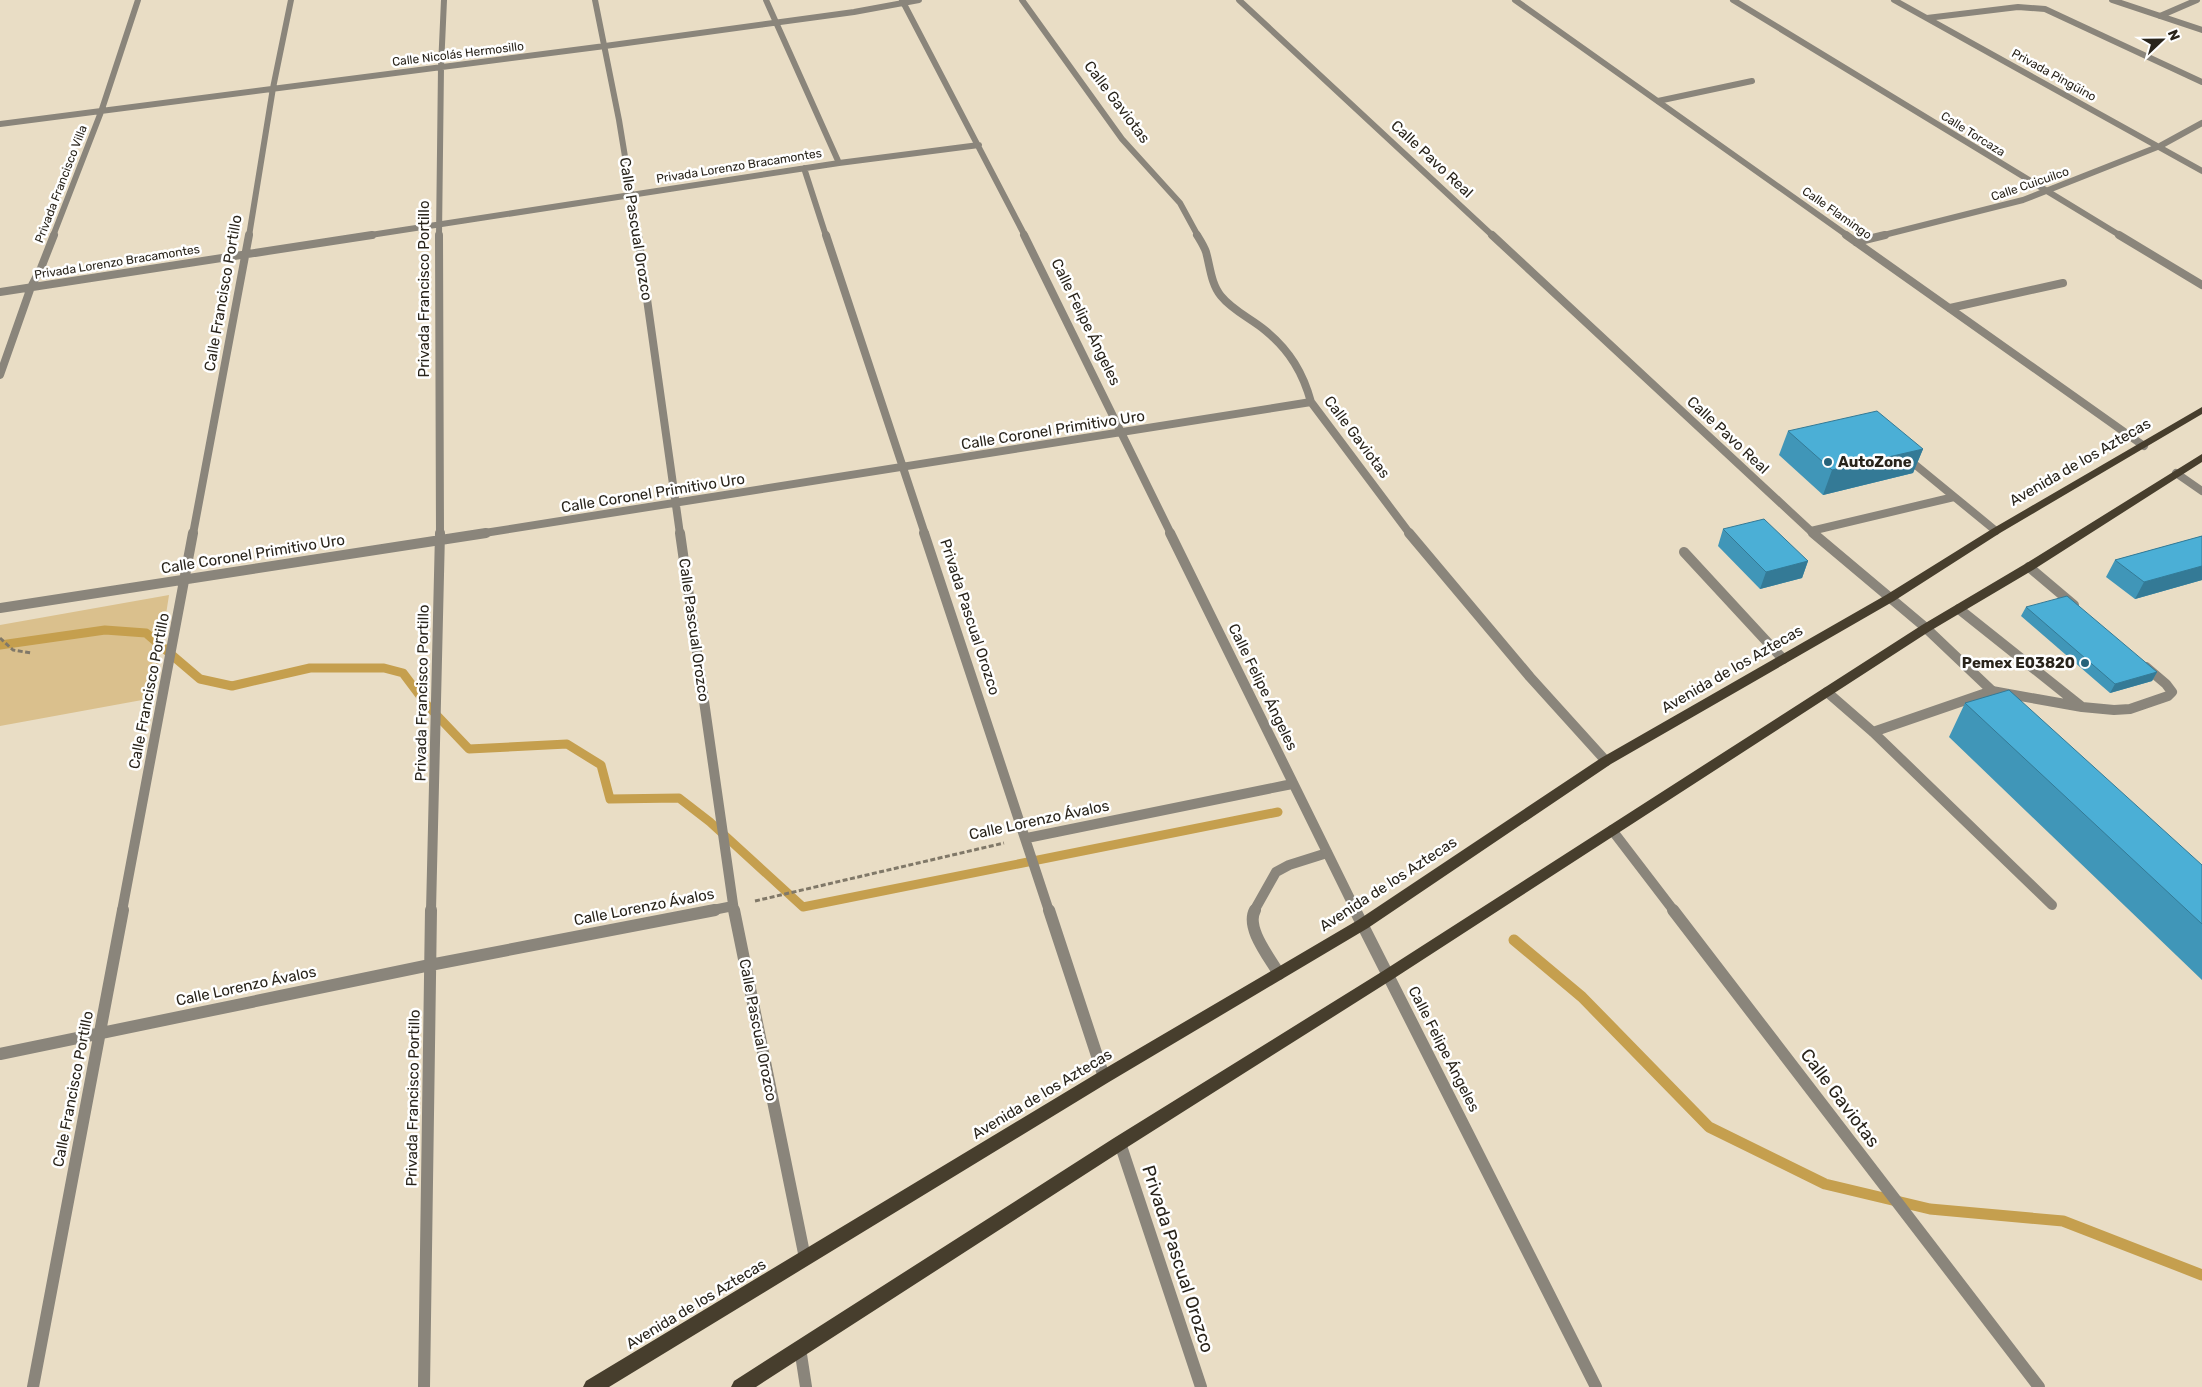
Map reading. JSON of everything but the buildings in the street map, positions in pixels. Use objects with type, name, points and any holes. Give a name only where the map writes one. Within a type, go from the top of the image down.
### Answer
[{"type":"main road","name":"Avenida de los Aztecas","points":[[592,1387],[1104,1077],[1362,924],[1606,761],[1890,598],[1996,531],[2144,446],[2202,410]]},
{"type":"main road","points":[[740,1387],[1120,1142],[1388,975],[1926,628],[2029,567],[2202,457]]},
{"type":"street","name":"Privada Francisco Villa","points":[[0,375],[31,287],[41,268],[101,112],[138,0]]},
{"type":"street","name":"Calle Francisco Portillo","points":[[33,1387],[246,253],[273,88],[291,0]]},
{"type":"street","name":"Privada Francisco Portillo","points":[[424,1387],[430,965],[440,539],[439,225],[441,67],[444,0]]},
{"type":"street","name":"Calle Pascual Orozco","points":[[595,0],[632,194],[733,906],[805,1258]]},
{"type":"street","points":[[766,0],[839,162]]},
{"type":"street","name":"Calle Nicolás Hermosillo","points":[[0,124],[605,46],[919,0]]},
{"type":"street","name":"Calle Gaviotas","points":[[1022,0],[1122,139],[1180,203],[1205,250],[1211,275],[1220,295],[1240,314],[1266,330],[1290,355],[1305,380],[1310,402],[1423,552],[1530,677],[1606,761]]},
{"type":"street","name":"Calle Pavo Real","points":[[1239,0],[1811,532],[1926,628],[2014,711]]},
{"type":"street","name":"Calle Flamingo","points":[[1515,0],[2144,446]]},
{"type":"street","name":"Calle Torcaza","points":[[1733,0],[2202,285]]},
{"type":"street","name":"Privada Pingüino","points":[[1894,0],[2202,171]]},
{"type":"street","points":[[2112,0],[2202,30]]},
{"type":"street","points":[[2160,16],[2197,0]]},
{"type":"street","name":"Calle Felipe Ángeles","points":[[903,2],[1047,279],[1292,784],[1596,1387]]},
{"type":"street","points":[[1927,18],[2018,7],[2045,9],[2202,82]]},
{"type":"street","points":[[1658,102],[1752,81]]},
{"type":"street","name":"Calle Cuicuilco","points":[[1856,242],[1994,209],[2047,192],[2160,146],[2202,123]]},
{"type":"street","name":"Privada Lorenzo Bracamontes","points":[[0,292],[839,162],[978,145]]},
{"type":"street","name":"Privada Pascual Orozco","points":[[804,168],[1027,838],[1104,1077]]},
{"type":"street","points":[[1950,308],[2063,283]]},
{"type":"street","name":"Calle Coronel Primitivo Uro","points":[[0,608],[904,468],[1310,402]]},
{"type":"street","points":[[1898,450],[1996,531]]},
{"type":"street","points":[[2176,473],[2202,491]]},
{"type":"street","points":[[1811,532],[1954,497]]},
{"type":"street","points":[[1684,552],[1783,660]]},
{"type":"street","points":[[2029,567],[2082,612]]},
{"type":"street","points":[[1959,609],[2082,707]]},
{"type":"street","points":[[1873,732],[1992,691],[2082,707],[2114,710],[2130,709],[2168,696],[2172,692],[2166,684],[2135,658]]},
{"type":"street","points":[[1827,692],[1873,732],[2052,905]]},
{"type":"street","name":"Calle Lorenzo Ávalos","points":[[1027,838],[1292,784]]},
{"type":"street","name":"Calle Gaviotas","points":[[1612,830],[2039,1387]]},
{"type":"street","points":[[1278,974],[1252,927],[1252,916],[1276,872],[1289,865],[1327,853]]},
{"type":"street","name":"Calle Lorenzo Ávalos","points":[[0,1054],[430,965],[733,906]]},
{"type":"street","name":"Privada Pascual Orozco","points":[[1120,1142],[1201,1387]]},
{"type":"street","points":[[800,1348],[806,1387]]},
{"type":"path","points":[[0,638],[13,650],[31,652]]},
{"type":"path","name":"Calle Lorenzo Ávalos","points":[[733,906],[1027,838]]},
{"type":"shaded area","points":[[169,595],[153,698],[0,726],[0,625]]},
{"type":"waterway","points":[[0,645],[105,630],[146,633],[200,679],[232,686],[310,668],[384,668],[403,673],[427,705],[469,749],[567,744],[601,765],[610,799],[679,798],[710,822],[803,907],[1278,812]]},
{"type":"waterway","points":[[1514,940],[1582,997],[1709,1127],[1825,1184],[1930,1209],[2063,1221],[2202,1275]]},
{"type":"place","name":"AutoZone","points":[[1828,462]]},
{"type":"place","name":"Pemex E03820","points":[[2085,663]]}]
